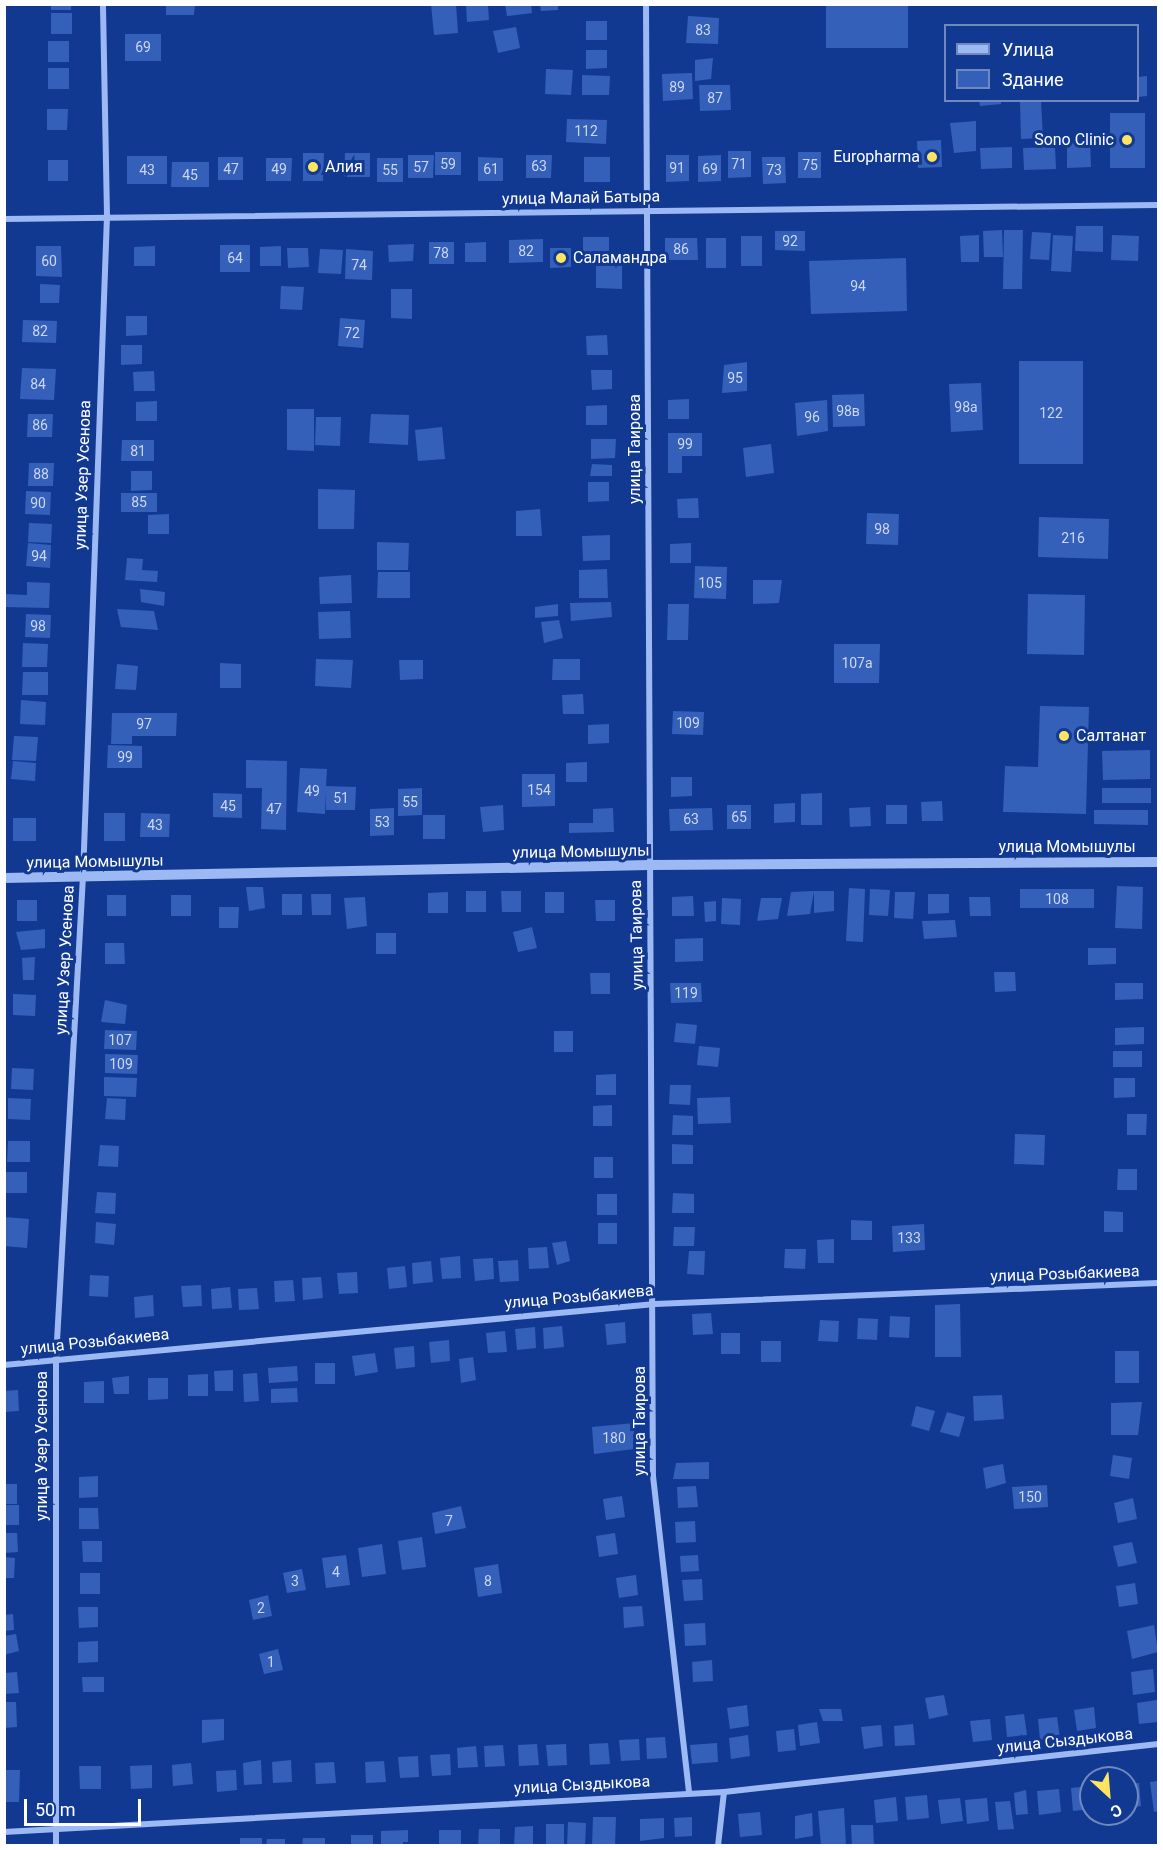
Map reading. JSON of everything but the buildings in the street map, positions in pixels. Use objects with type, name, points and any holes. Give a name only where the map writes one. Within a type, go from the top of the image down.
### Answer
[{"type":"street","name":"улица Узер Усенова","points":[[56,1845],[56,1359],[83,877],[107,215],[103,4]]},
{"type":"street","name":"улица Таирова","points":[[646,4],[650,865],[655,1304],[653,1476],[689,1792]]},
{"type":"street","name":"улица Малай Батыра","points":[[4,219],[107,215],[1158,204]]},
{"type":"street","name":"улица Момышулы","points":[[4,878],[650,865],[1158,862]]},
{"type":"street","name":"улица Розыбакиева","points":[[4,1365],[655,1304],[1158,1283]]},
{"type":"street","name":"улица Сыздыкова","points":[[4,1832],[56,1831],[689,1792],[724,1792],[1158,1744]]},
{"type":"street","points":[[718,1845],[724,1792]]},
{"type":"place","name":"Sono Clinic","points":[[1127,140]]},
{"type":"place","name":"Europharma","points":[[932,157]]},
{"type":"place","name":"Алия","points":[[313,167]]},
{"type":"place","name":"Саламандра","points":[[561,258]]},
{"type":"place","name":"Салтанат","points":[[1064,736]]}]
